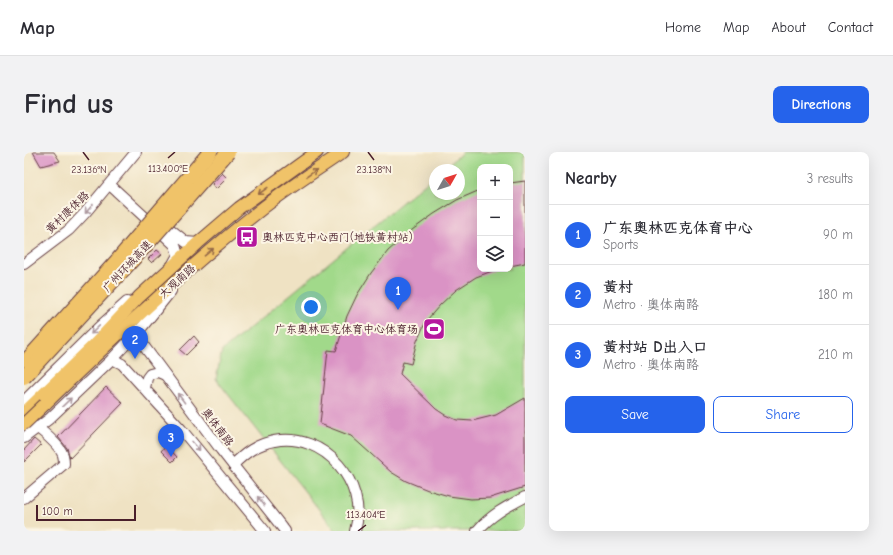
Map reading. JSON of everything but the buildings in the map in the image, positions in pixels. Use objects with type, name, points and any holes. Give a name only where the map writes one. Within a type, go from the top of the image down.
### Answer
[{"type":"highway","points":[[25,369],[200,152]]},
{"type":"highway","name":"广州环城高速","points":[[25,369],[210,152]]},
{"type":"highway","name":"广州环城高速","points":[[25,369],[148,243],[228,152]]},
{"type":"highway","points":[[25,369],[131,268],[236,152]]},
{"type":"main road","name":"大观南路","points":[[24,424],[43,401],[138,298],[198,243],[245,204],[317,152]]},
{"type":"main road","name":"大观南路","points":[[24,413],[43,401],[180,277],[260,210],[342,152]]},
{"type":"street","name":"黄村康体路","points":[[24,264],[69,230],[112,182],[136,152]]},
{"type":"street","points":[[112,182],[180,238],[186,242],[198,243]]},
{"type":"street","points":[[24,401],[99,327],[169,270],[178,255],[174,245],[112,182]]},
{"type":"street","points":[[24,438],[49,419],[112,359],[135,334],[180,277]]},
{"type":"street","name":"奥体南路","points":[[135,334],[233,465],[285,531]]},
{"type":"street","points":[[112,359],[122,364],[144,388],[208,460],[265,531]]},
{"type":"street","points":[[144,388],[150,374],[158,372],[165,375]]},
{"type":"street","points":[[24,420],[38,427],[61,451],[64,457],[64,464],[24,498]]},
{"type":"street","points":[[233,465],[254,448],[275,440],[298,441],[321,449],[342,469],[351,482],[356,496],[358,509],[355,531]]},
{"type":"street","points":[[477,531],[488,519],[502,509],[525,497]]},
{"type":"green space","points":[[463,152],[525,152],[525,531],[336,531],[216,379],[222,351],[429,180],[429,200],[465,200],[465,164],[449,164]]},
{"type":"place","name":"奥林匹克中心西门(地铁黄村站)","points":[[247,237]]},
{"type":"place","name":"广东奥林匹克体育中心","points":[[398,310]]},
{"type":"place","name":"广东奥林匹克体育中心体育场","points":[[434,329]]},
{"type":"place","name":"黄村","points":[[135,359]]},
{"type":"place","name":"黄村站 D出入口","points":[[171,457]]}]
